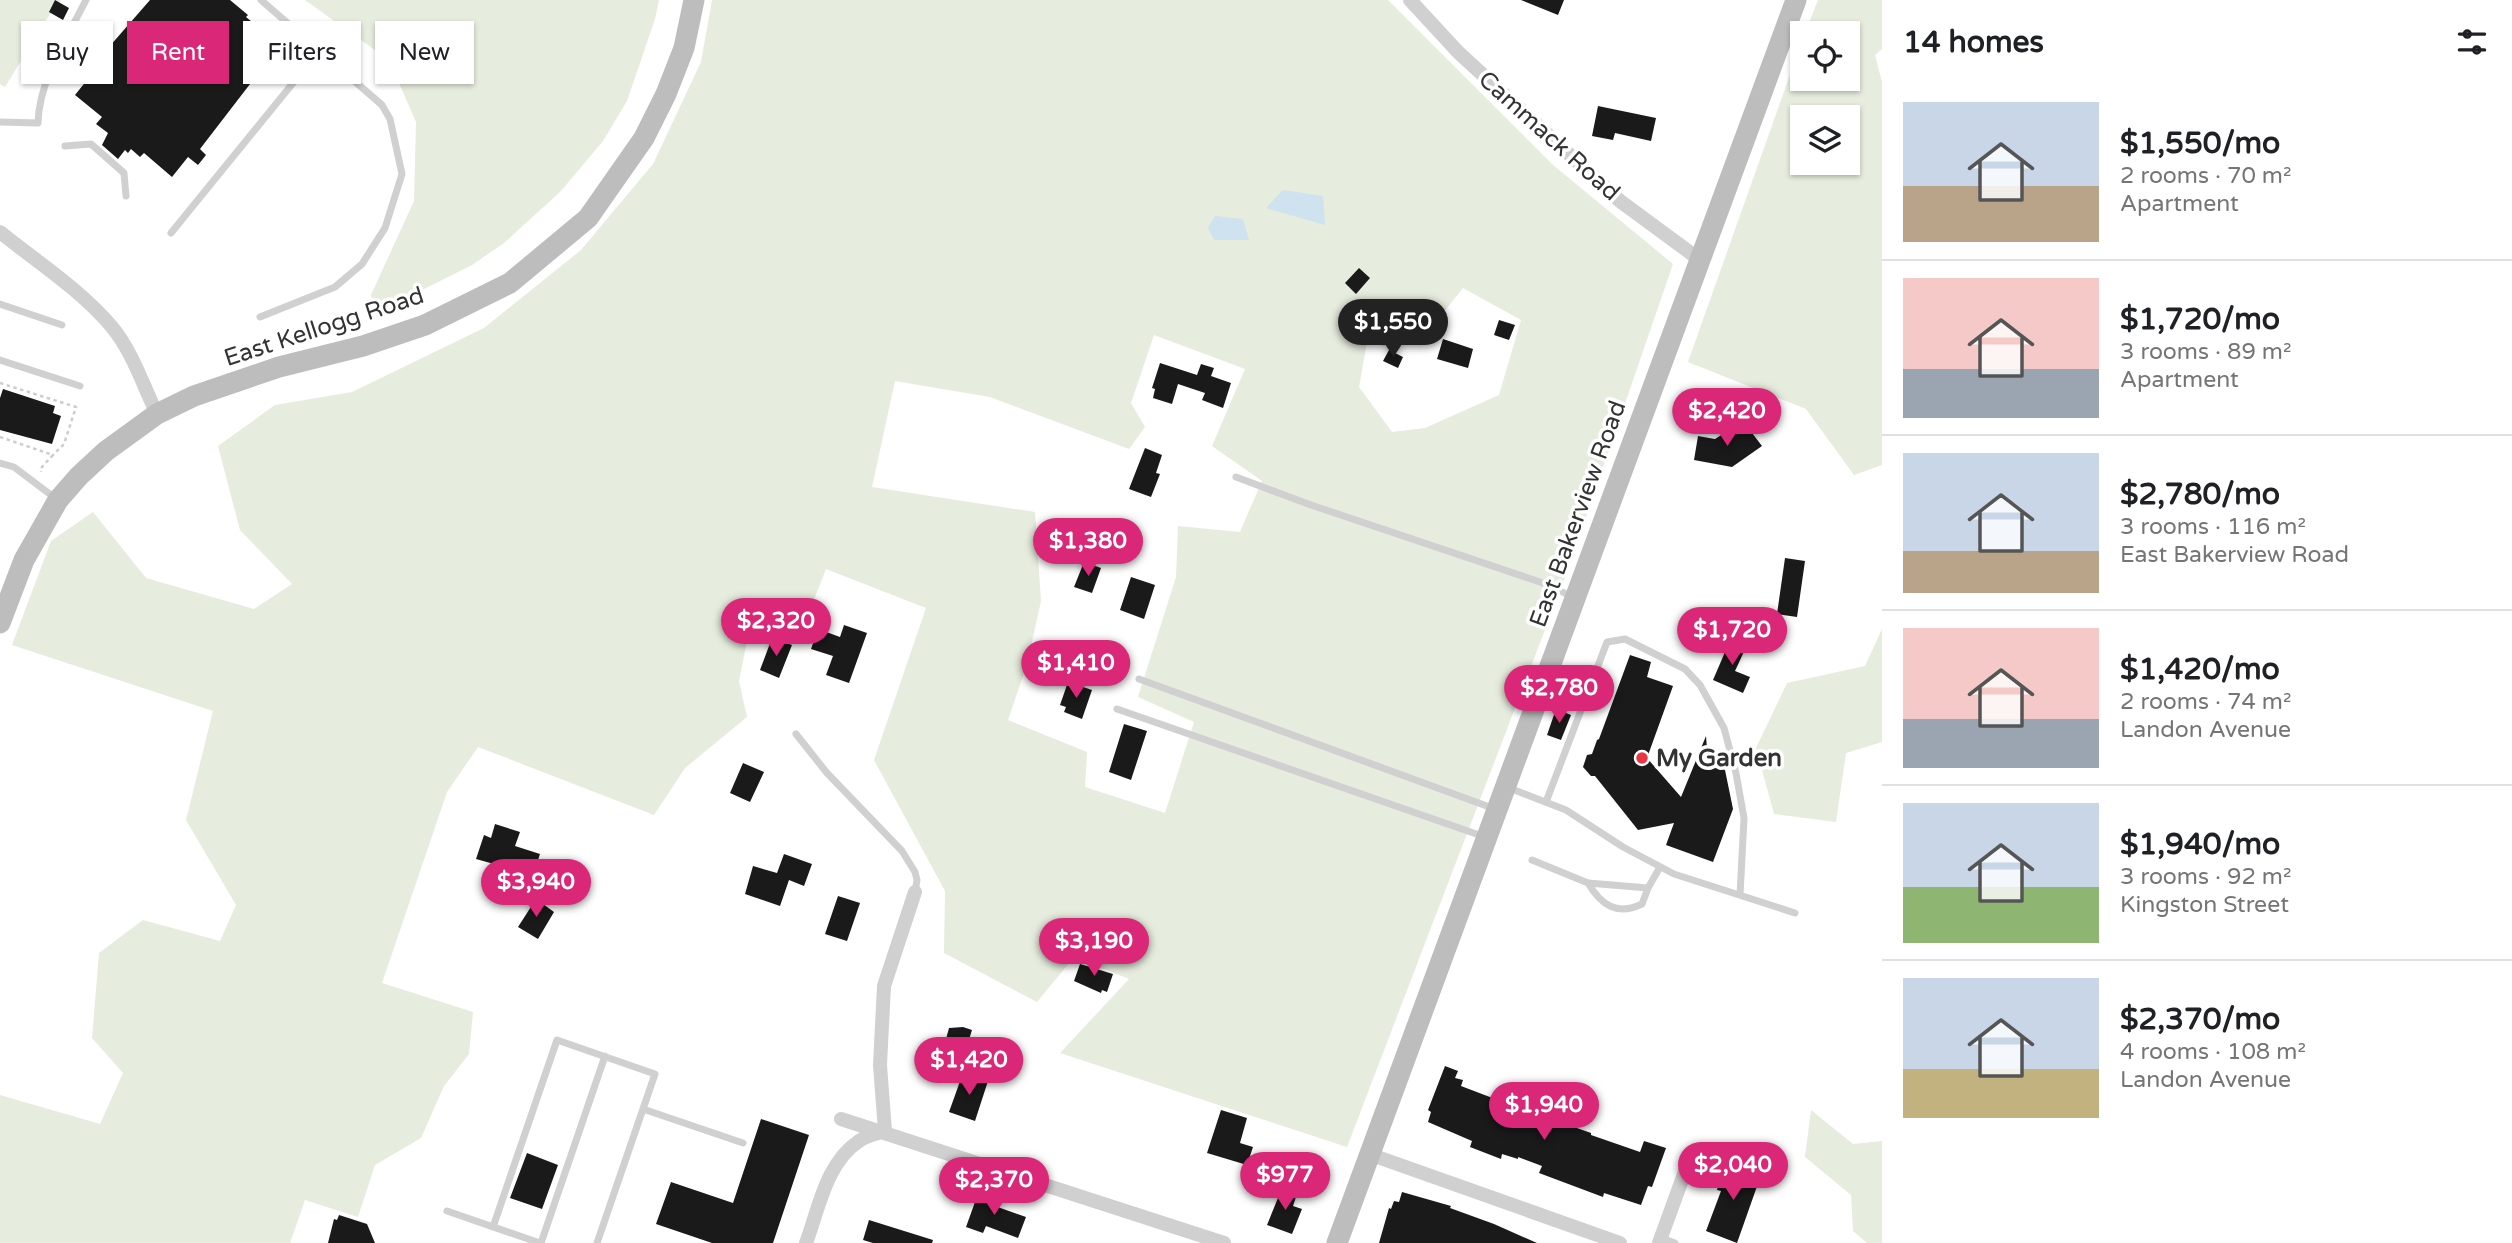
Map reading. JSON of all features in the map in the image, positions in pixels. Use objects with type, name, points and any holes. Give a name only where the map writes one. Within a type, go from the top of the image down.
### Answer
[{"type":"main road","name":"East Kellogg Road","points":[[0,623],[24,559],[58,500],[106,451],[157,414],[194,396],[279,367],[363,346],[425,325],[510,283],[587,218],[644,138],[666,94],[684,48],[694,0]]},
{"type":"main road","name":"East Bakerview Road","points":[[1337,1243],[1796,0]]},
{"type":"street","name":"Cammack Road","points":[[1410,0],[1458,52],[1620,201],[1700,260]]},
{"type":"street","points":[[0,232],[85,300],[113,328],[157,414]]},
{"type":"street","points":[[885,1131],[880,1065],[884,986],[915,892]]},
{"type":"street","points":[[841,1119],[885,1131],[1224,1243]]},
{"type":"street","points":[[806,1243],[833,1167],[845,1152],[861,1139],[885,1131]]},
{"type":"street","points":[[1369,1154],[1619,1243]]},
{"type":"street","points":[[1665,1241],[1690,1155]]},
{"type":"lane","points":[[0,122],[38,123],[38,104],[57,56],[86,0]]},
{"type":"lane","points":[[261,0],[285,21]]},
{"type":"lane","points":[[171,233],[292,84]]},
{"type":"lane","points":[[260,317],[335,288],[362,264],[386,228],[402,174],[390,119],[382,105],[358,84]]},
{"type":"lane","points":[[65,146],[91,144],[124,173],[126,196]]},
{"type":"lane","points":[[0,304],[62,325]]},
{"type":"lane","points":[[0,360],[80,386]]},
{"type":"lane","points":[[0,463],[14,467],[58,500]]},
{"type":"lane","points":[[1237,477],[1311,505],[1537,581],[1575,599]]},
{"type":"lane","points":[[1546,802],[1606,642],[1625,639],[1685,668],[1700,685],[1724,728],[1744,818],[1740,895]]},
{"type":"lane","points":[[1139,679],[1496,809]]},
{"type":"lane","points":[[1117,709],[1486,837]]},
{"type":"lane","points":[[796,734],[827,773],[902,851],[915,872],[915,892]]},
{"type":"lane","points":[[1505,786],[1566,810],[1623,847],[1674,874],[1795,913]]},
{"type":"lane","points":[[1532,860],[1588,883],[1648,888]]},
{"type":"lane","points":[[1588,883],[1598,900],[1613,907],[1631,910],[1642,904],[1660,867]]},
{"type":"lane","points":[[493,1227],[557,1040],[655,1074],[597,1243]]},
{"type":"lane","points":[[447,1211],[541,1243],[605,1056]]},
{"type":"lane","points":[[643,1109],[743,1143]]},
{"type":"path","points":[[0,383],[76,407],[64,444],[41,468],[40,486]]},
{"type":"path","points":[[0,437],[54,455]]},
{"type":"shaded area","points":[[0,0],[61,0],[45,21],[21,21],[21,61],[5,87],[0,84]]},
{"type":"shaded area","points":[[305,0],[659,0],[627,101],[603,141],[561,191],[504,243],[472,265],[424,289],[373,308],[371,295],[414,201],[416,122],[399,84],[474,84],[474,21],[375,21],[375,50],[361,40],[361,21],[334,21]]},
{"type":"shaded area","points":[[712,0],[1388,0],[1553,165],[1673,264],[1566,575],[1347,1147],[1060,1053],[1129,979],[1074,957],[1037,1002],[944,953],[945,891],[874,760],[926,608],[826,569],[806,620],[747,641],[739,681],[747,717],[685,768],[654,815],[478,747],[447,792],[382,983],[473,1012],[469,1054],[444,1086],[421,1138],[375,1165],[358,1217],[305,1200],[290,1243],[0,1243],[0,1095],[100,1124],[123,1073],[92,1038],[99,953],[143,920],[220,941],[236,905],[186,820],[213,711],[12,645],[51,541],[93,512],[146,578],[254,609],[292,584],[240,530],[218,446],[275,405],[352,392],[484,328],[581,250],[653,164],[701,62]],"holes":[[[1463,288],[1521,320],[1499,395],[1425,428],[1392,432],[1359,387],[1367,342],[1383,346],[1430,329]],[[1154,335],[1245,369],[1212,446],[1262,481],[1240,532],[1178,526],[1176,577],[1138,697],[1194,722],[1165,813],[1085,787],[1087,752],[1008,720],[1027,664],[1041,601],[1035,512],[872,487],[895,381],[990,397],[1129,449],[1145,427],[1131,403]]]},
{"type":"shaded area","points":[[1818,0],[1882,0],[1882,49],[1875,55],[1882,82],[1882,465],[1854,475],[1806,409],[1688,362],[1790,75],[1790,91],[1860,91],[1860,21],[1810,21]]},
{"type":"shaded area","points":[[1882,629],[1882,742],[1846,753],[1836,822],[1774,814],[1756,748],[1787,683],[1865,666]]},
{"type":"shaded area","points":[[1811,1110],[1853,1144],[1882,1141],[1882,1243],[1867,1243],[1853,1231],[1851,1195],[1805,1157]]},
{"type":"water","points":[[1283,190],[1323,196],[1325,225],[1266,208]]},
{"type":"water","points":[[1215,216],[1243,219],[1249,240],[1214,240],[1208,228]]},
{"type":"building","points":[[55,0],[69,8],[63,20],[49,12]]},
{"type":"building","points":[[150,0],[230,0],[248,15],[246,17],[251,21],[243,21],[243,84],[250,84],[200,149],[206,155],[198,165],[188,157],[172,177],[144,153],[140,157],[131,149],[128,153],[125,150],[118,159],[102,145],[108,133],[96,124],[102,117],[75,95],[84,84],[113,84],[113,42],[127,26],[127,84],[229,84],[229,21],[132,21]]},
{"type":"building","points":[[1521,0],[1564,0],[1558,15]]},
{"type":"building","points":[[1598,106],[1656,118],[1651,141],[1615,133],[1613,140],[1592,136]]},
{"type":"building","points":[[1359,268],[1370,278],[1356,294],[1345,283]]},
{"type":"building","points":[[1499,320],[1515,325],[1509,340],[1494,335]]},
{"type":"building","points":[[1443,339],[1473,349],[1468,368],[1437,359]]},
{"type":"building","points":[[1389,350],[1403,357],[1398,368],[1383,361]]},
{"type":"building","points":[[1160,363],[1197,375],[1201,364],[1214,368],[1211,376],[1231,383],[1223,408],[1202,400],[1205,393],[1178,384],[1172,404],[1153,398],[1155,389],[1152,388]]},
{"type":"building","points":[[3,389],[55,406],[53,413],[61,416],[52,444],[0,430],[0,398]]},
{"type":"building","points":[[1746,425],[1762,446],[1732,467],[1694,460],[1698,436],[1715,439],[1723,434],[1735,433]]},
{"type":"building","points":[[1145,448],[1162,455],[1156,473],[1160,474],[1151,497],[1129,489]]},
{"type":"building","points":[[1785,558],[1805,561],[1797,617],[1777,614]]},
{"type":"building","points":[[1084,562],[1101,568],[1092,593],[1074,587]]},
{"type":"building","points":[[1131,577],[1155,585],[1144,619],[1120,610]]},
{"type":"building","points":[[844,625],[867,633],[849,683],[826,675],[833,656],[811,649],[818,629],[840,637]]},
{"type":"building","points":[[772,638],[792,645],[779,678],[760,670]]},
{"type":"building","points":[[1731,638],[1747,645],[1735,671],[1750,677],[1743,693],[1713,680]]},
{"type":"building","name":"My Garden","points":[[1630,655],[1651,662],[1647,677],[1673,686],[1647,758],[1681,797],[1706,736],[1708,762],[1725,770],[1733,809],[1713,862],[1666,845],[1674,823],[1638,830],[1595,776],[1591,776],[1583,767],[1587,755],[1592,754],[1599,739]]},
{"type":"building","points":[[1068,682],[1092,690],[1082,719],[1064,712],[1066,707],[1060,705]]},
{"type":"building","points":[[1556,709],[1571,715],[1561,740],[1547,735]]},
{"type":"building","points":[[1124,724],[1147,731],[1131,780],[1109,772]]},
{"type":"building","points":[[743,763],[764,772],[750,802],[730,793]]},
{"type":"building","points":[[495,824],[520,832],[515,846],[540,854],[533,875],[476,859],[484,835],[491,838]]},
{"type":"building","points":[[784,854],[812,864],[804,886],[789,880],[780,906],[745,894],[753,866],[777,873]]},
{"type":"building","points":[[838,896],[860,903],[847,941],[825,934]]},
{"type":"building","points":[[536,899],[554,912],[538,939],[518,927]]},
{"type":"building","points":[[1080,964],[1113,974],[1107,992],[1102,990],[1101,993],[1074,981]]},
{"type":"building","points":[[963,1027],[972,1030],[958,1075],[938,1068],[949,1028]]},
{"type":"building","points":[[1445,1066],[1458,1071],[1455,1078],[1463,1080],[1461,1086],[1503,1102],[1504,1099],[1524,1106],[1523,1109],[1591,1135],[1640,1152],[1644,1141],[1666,1148],[1652,1187],[1648,1186],[1641,1205],[1604,1193],[1603,1197],[1539,1173],[1542,1166],[1518,1157],[1502,1154],[1501,1159],[1470,1147],[1472,1141],[1428,1122],[1431,1112],[1428,1110]]},
{"type":"building","points":[[963,1073],[988,1081],[975,1121],[949,1112]]},
{"type":"building","points":[[1221,1110],[1247,1118],[1240,1143],[1253,1147],[1247,1165],[1207,1153]]},
{"type":"building","points":[[761,1119],[809,1135],[773,1243],[712,1243],[656,1224],[671,1182],[733,1203]]},
{"type":"building","points":[[527,1153],[558,1165],[542,1209],[510,1198]]},
{"type":"building","points":[[1724,1163],[1761,1175],[1737,1243],[1706,1231],[1721,1191],[1717,1190]]},
{"type":"building","points":[[1282,1188],[1297,1194],[1293,1206],[1302,1209],[1292,1234],[1267,1225]]},
{"type":"building","points":[[979,1191],[995,1197],[992,1205],[1026,1217],[1018,1238],[986,1226],[983,1233],[966,1227]]},
{"type":"building","points":[[1402,1192],[1451,1206],[1450,1208],[1537,1243],[1379,1243],[1389,1208],[1391,1209],[1394,1201],[1399,1202]]},
{"type":"building","points":[[339,1215],[367,1224],[375,1243],[328,1243],[334,1219],[337,1220]]},
{"type":"building","points":[[869,1220],[933,1240],[932,1243],[873,1243],[863,1240]]},
{"type":"place","name":"My Garden","points":[[1642,758]]}]
